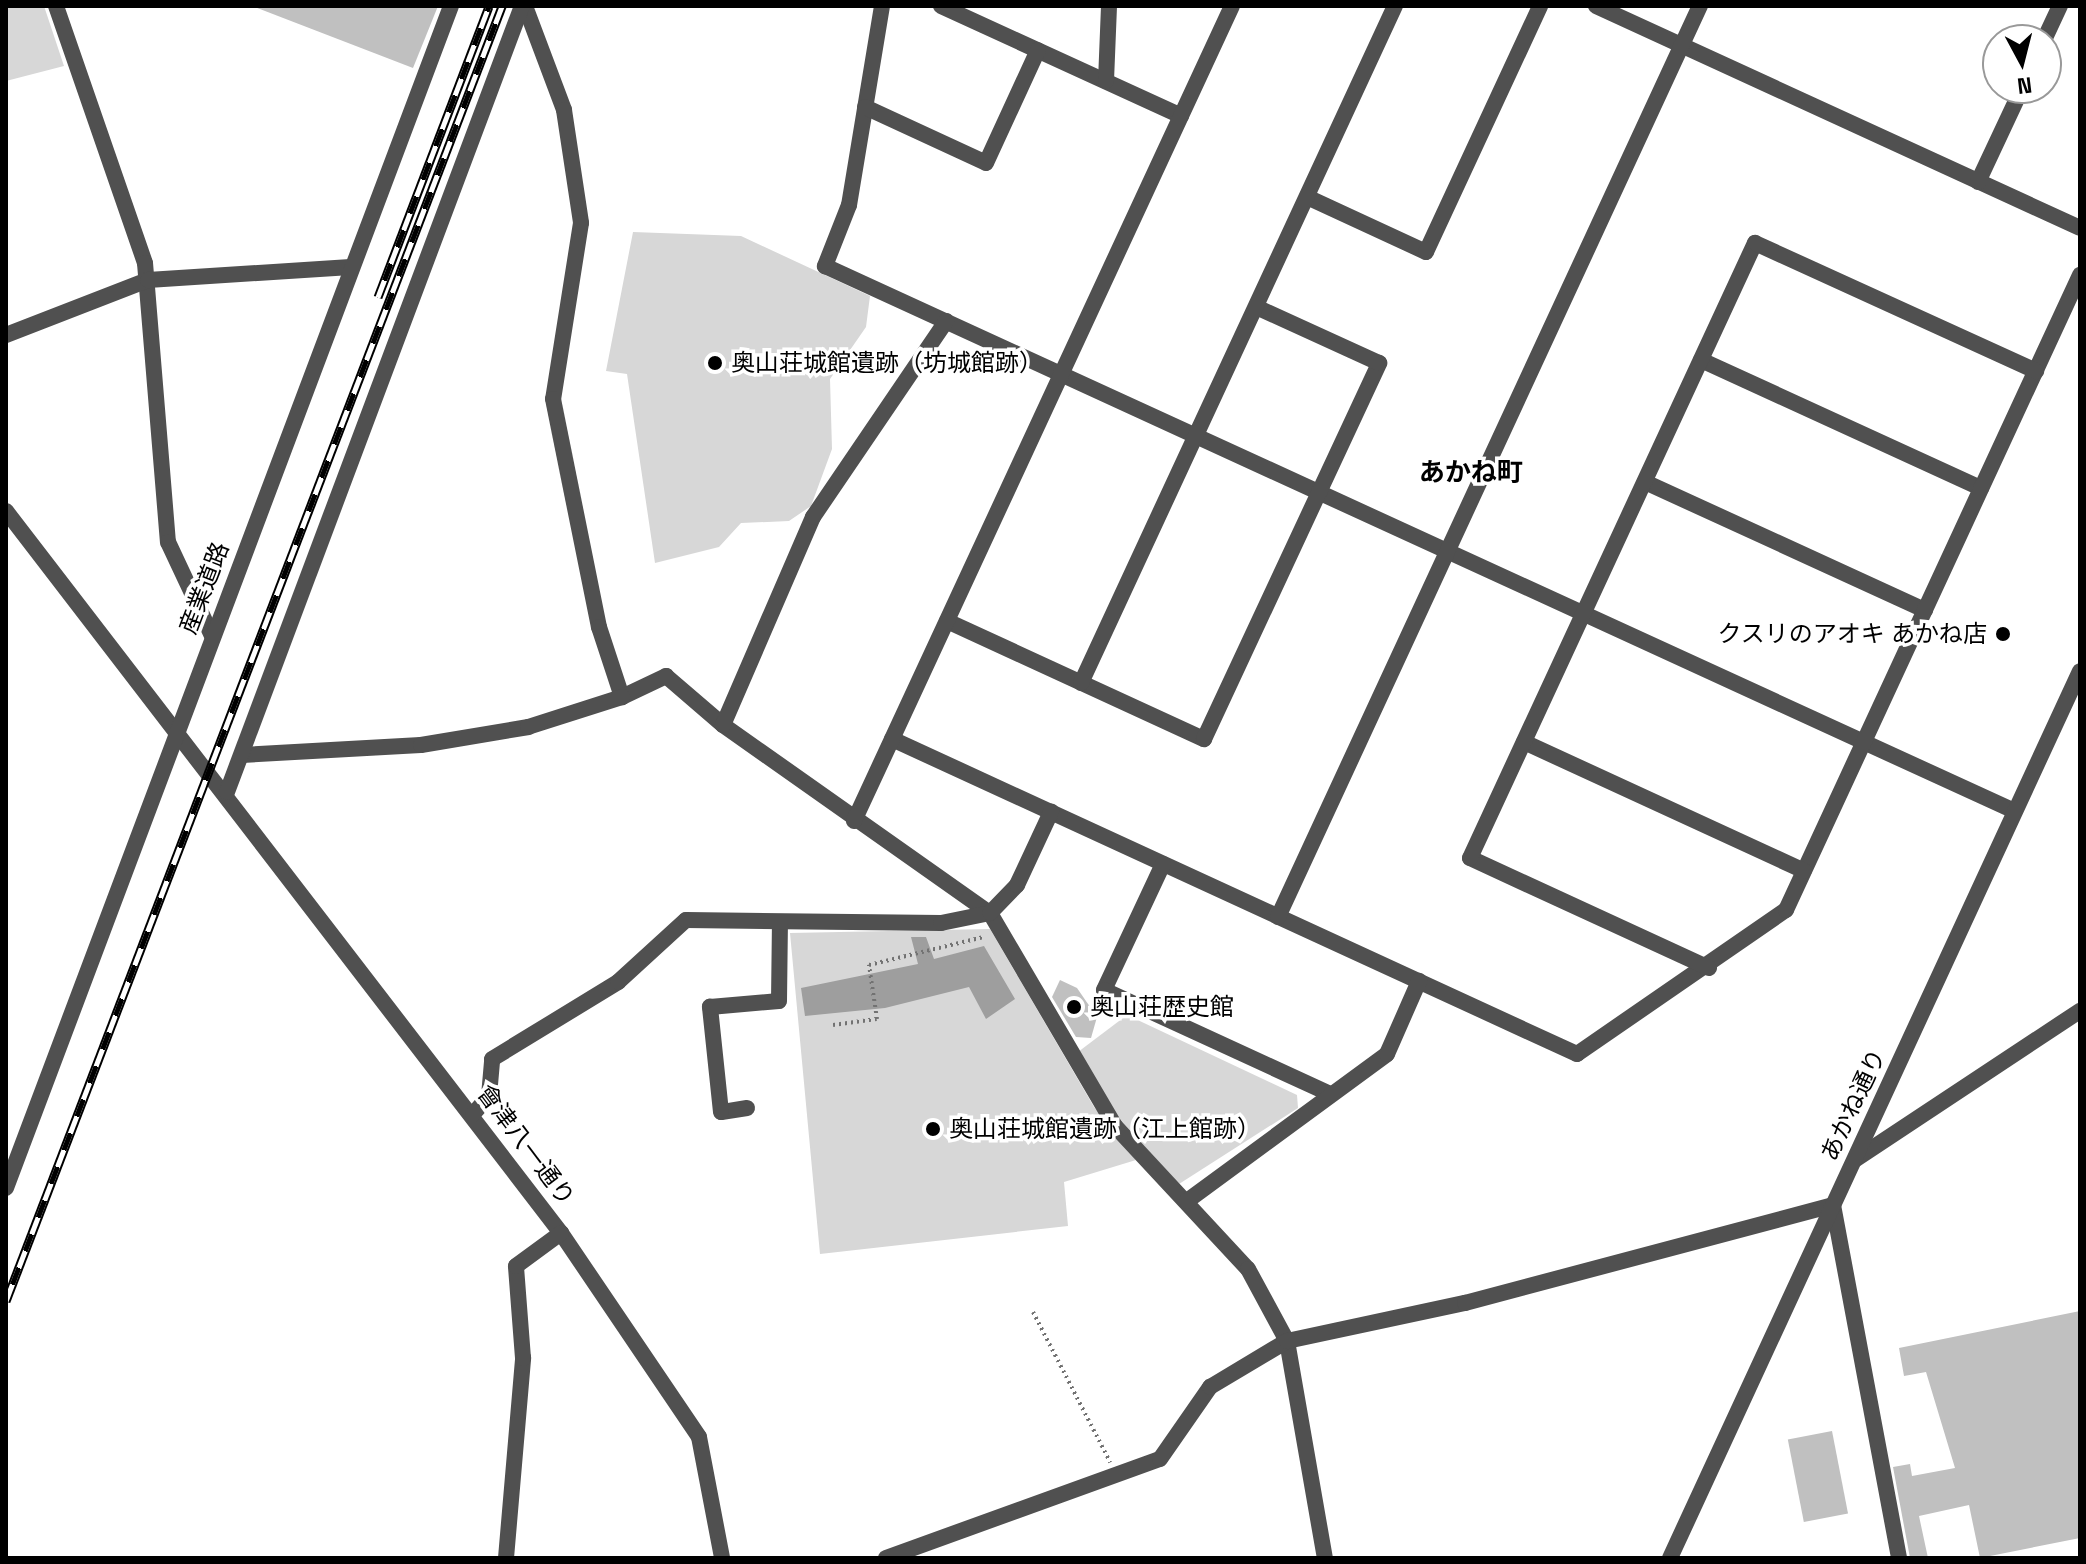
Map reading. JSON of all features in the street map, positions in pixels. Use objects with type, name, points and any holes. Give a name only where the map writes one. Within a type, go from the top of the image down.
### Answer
[{"type":"street","points":[[56,6],[148,280],[168,542],[212,636]]},
{"type":"street","name":"産業道路","points":[[6,1188],[451,6]]},
{"type":"street","points":[[523,6],[564,110],[581,223],[553,399],[599,627],[622,697]]},
{"type":"street","points":[[227,792],[523,6]]},
{"type":"street","points":[[882,6],[849,205],[825,266],[2012,810]]},
{"type":"street","points":[[941,6],[1181,116]]},
{"type":"street","points":[[1106,81],[1109,6]]},
{"type":"street","points":[[854,821],[1232,6]]},
{"type":"street","points":[[1081,683],[1395,6]]},
{"type":"street","points":[[1307,197],[1426,252],[1540,6]]},
{"type":"street","points":[[1596,6],[2080,228]]},
{"type":"street","points":[[1278,917],[1700,6]]},
{"type":"street","points":[[865,107],[986,163],[1038,50]]},
{"type":"street","points":[[1978,182],[2015,104]]},
{"type":"street","points":[[1709,968],[1470,858],[1755,243],[2036,371]]},
{"type":"street","points":[[6,335],[148,280],[351,267]]},
{"type":"street","points":[[892,739],[1577,1054],[1709,968],[1786,910],[2080,275]]},
{"type":"street","points":[[947,621],[1204,739],[1379,363],[1256,307]]},
{"type":"street","points":[[723,725],[813,517],[946,321]]},
{"type":"street","points":[[1701,360],[1981,488]]},
{"type":"street","points":[[1645,482],[1925,610]]},
{"type":"street","name":"會津八一通り","points":[[6,511],[176,733],[227,792],[561,1233],[699,1437],[722,1558]]},
{"type":"street","name":"あかね通り","points":[[1670,1558],[1856,1159],[2012,810],[2080,671]]},
{"type":"street","points":[[242,755],[421,745],[528,727],[622,697],[666,676],[723,725],[854,821],[990,913],[1115,1126],[1248,1269],[1287,1341],[1325,1558]]},
{"type":"street","points":[[1524,742],[1804,871]]},
{"type":"street","points":[[473,1114],[489,1096],[492,1059],[618,982],[686,920],[941,923],[990,913],[1017,885],[1051,812]]},
{"type":"street","points":[[1163,864],[1104,990],[1330,1094]]},
{"type":"street","points":[[747,1108],[721,1112],[710,1007],[779,1001],[780,922]]},
{"type":"street","points":[[1187,1201],[1387,1054],[1419,981]]},
{"type":"street","points":[[1856,1159],[2080,1011]]},
{"type":"street","points":[[886,1558],[1160,1459],[1210,1387],[1287,1341],[1465,1303],[1833,1205],[1899,1558]]},
{"type":"street","points":[[506,1558],[523,1358],[516,1266],[561,1233]]},
{"type":"path","points":[[833,1025],[877,1019],[869,965],[989,936],[996,949]]},
{"type":"path","points":[[1033,1312],[1117,1475]]},
{"type":"shaded area","points":[[6,6],[44,6],[64,66],[6,81]]},
{"type":"shaded area","points":[[633,232],[741,236],[870,296],[866,327],[830,379],[832,449],[811,506],[789,521],[741,523],[719,547],[655,563],[627,374],[606,371]]},
{"type":"shaded area","points":[[990,929],[1094,1107],[1136,1160],[1064,1182],[1068,1226],[820,1254],[790,933]]},
{"type":"shaded area","points":[[911,937],[926,937],[934,959],[984,946],[1015,999],[986,1019],[969,987],[885,1008],[805,1016],[801,988],[918,964]]},
{"type":"shaded area","points":[[1127,1015],[1297,1095],[1298,1108],[1179,1184],[1116,1115],[1078,1052]]},
{"type":"building","points":[[252,6],[438,6],[413,68]]},
{"type":"building","name":"奥山荘歴史館","points":[[1060,980],[1077,988],[1097,1017],[1091,1038],[1076,1037],[1052,997]]},
{"type":"building","points":[[2080,1311],[2080,1538],[1980,1558],[1969,1505],[1919,1516],[1928,1558],[1910,1558],[1893,1467],[1910,1464],[1912,1476],[1955,1468],[1926,1372],[1904,1376],[1899,1348]]},
{"type":"building","points":[[1832,1431],[1848,1513],[1804,1522],[1788,1440]]},
{"type":"railway","points":[[378,297],[489,6]]},
{"type":"railway","points":[[6,1301],[502,6]]},
{"type":"place","name":"奥山荘城館遺跡（坊城館跡）","points":[[715,363]]},
{"type":"place","name":"クスリのアオキ あかね店","points":[[2003,634]]},
{"type":"place","name":"奥山荘歴史館","points":[[1074,1007]]},
{"type":"place","name":"奥山荘城館遺跡（江上館跡）","points":[[933,1129]]},
{"type":"district","name":"あかね町","points":[[1471,473]]}]
